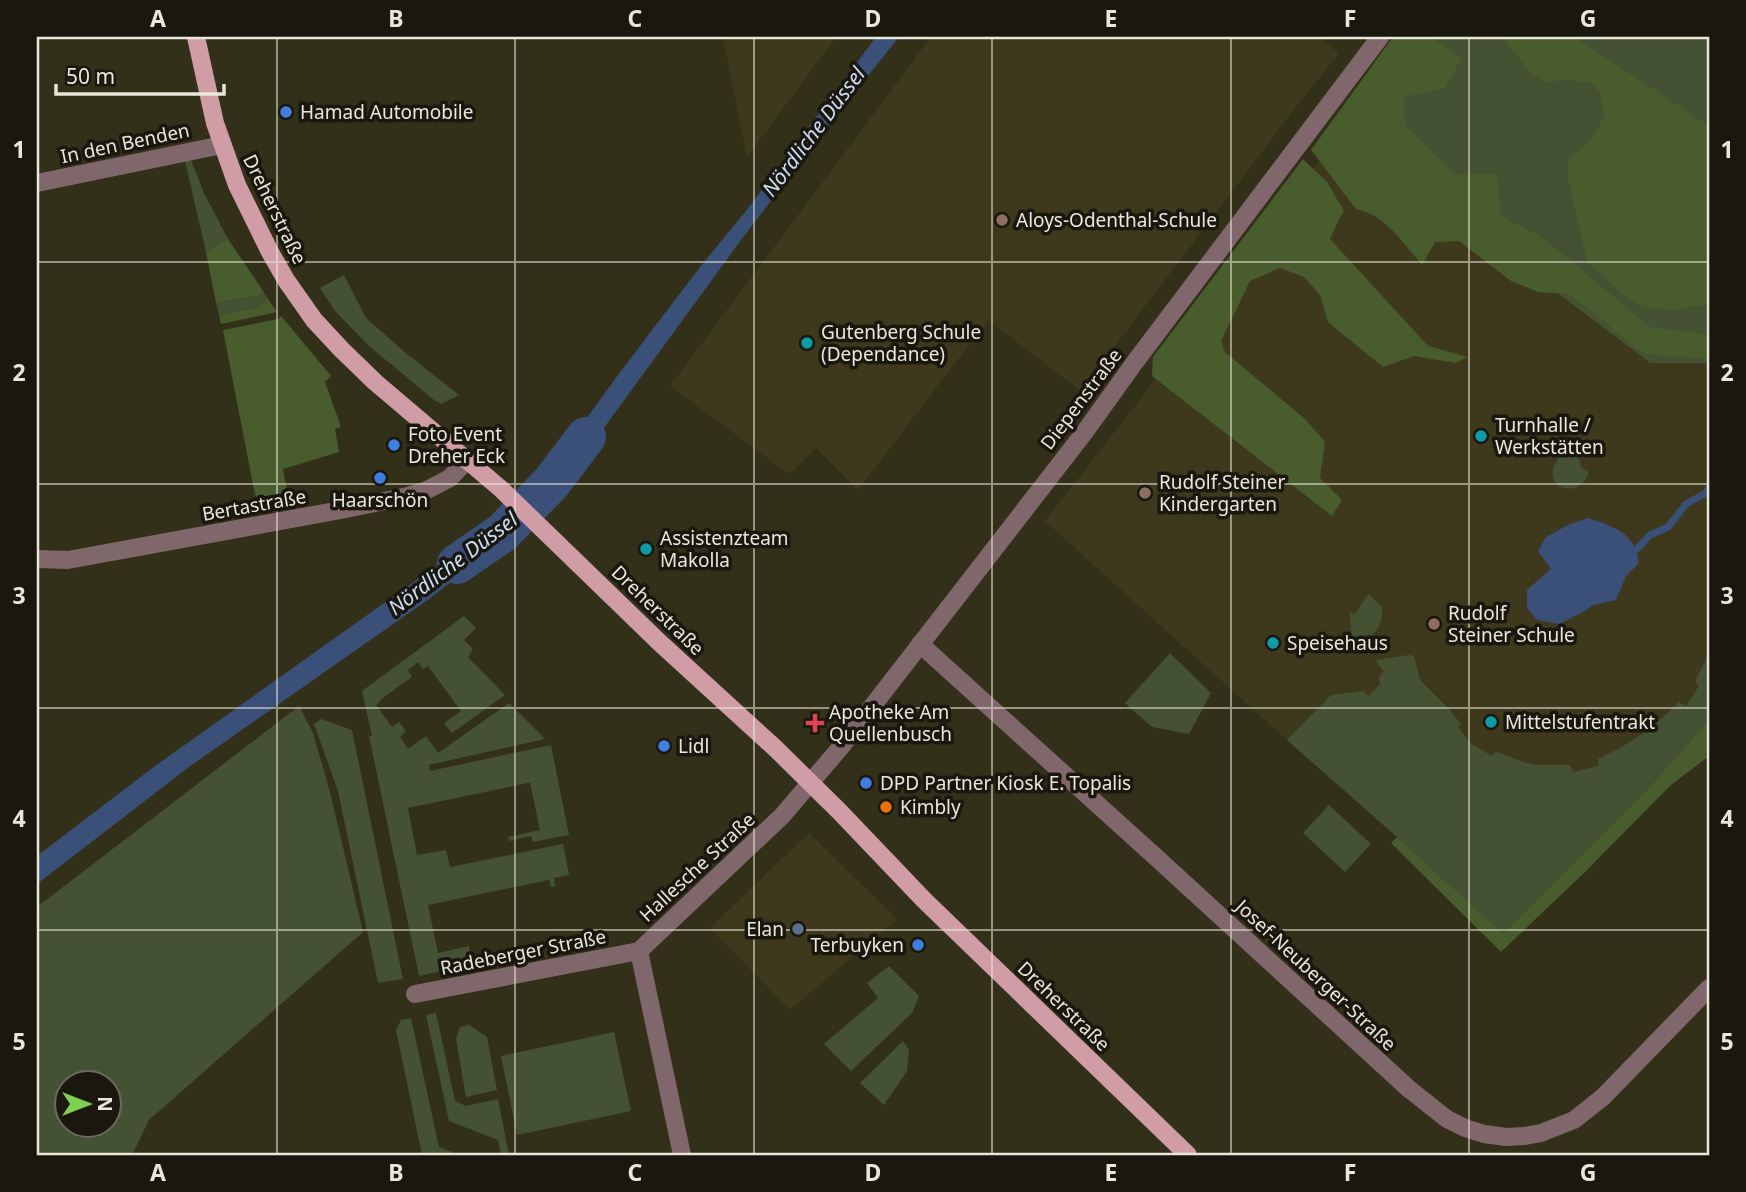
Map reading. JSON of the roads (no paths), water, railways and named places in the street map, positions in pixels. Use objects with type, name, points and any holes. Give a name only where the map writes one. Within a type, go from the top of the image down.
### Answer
[{"type":"main road","name":"Dreherstraße","points":[[196,37],[215,123],[237,185],[270,252],[314,320],[375,382],[501,489],[659,642],[811,782],[924,900],[1188,1155]]},
{"type":"street","name":"Diepenstraße","points":[[811,782],[1100,411],[1380,37]]},
{"type":"street","name":"In den Benden","points":[[37,183],[222,145]]},
{"type":"street","name":"Bertastraße","points":[[37,559],[68,560],[408,496],[450,478],[467,460]]},
{"type":"street","name":"Josef-Neuberger-Straße","points":[[920,644],[1409,1089],[1447,1119],[1465,1128],[1506,1137],[1525,1136],[1541,1133],[1574,1120],[1603,1097],[1709,988]]},
{"type":"street","name":"Hallesche Straße","points":[[682,1155],[639,951],[782,816],[811,782]]},
{"type":"street","name":"Radeberger Straße","points":[[415,994],[639,951]]},
{"type":"water","points":[[876,37],[899,37],[744,236],[560,488],[546,474],[618,375],[746,211]]},
{"type":"water","points":[[1588,518],[1622,532],[1633,544],[1639,563],[1626,576],[1616,600],[1593,605],[1559,624],[1537,620],[1527,608],[1527,590],[1551,569],[1538,551],[1546,537]]},
{"type":"water","points":[[494,525],[507,538],[429,599],[189,767],[37,884],[37,856],[155,766]]},
{"type":"waterway","name":"Nördliche Düssel","points":[[457,564],[502,533],[551,483],[586,437]]},
{"type":"waterway","points":[[1637,549],[1650,535],[1668,527],[1686,504],[1706,493],[1709,488]]},
{"type":"place","name":"Hamad Automobile","points":[[286,112]]},
{"type":"place","name":"Aloys-Odenthal-Schule","points":[[1002,220]]},
{"type":"place","name":"Gutenberg Schule (Dependance)","points":[[807,343]]},
{"type":"place","name":"Turnhalle / Werkstätten","points":[[1481,436]]},
{"type":"place","name":"Foto Event Dreher Eck","points":[[394,445]]},
{"type":"place","name":"Haarschön","points":[[380,478]]},
{"type":"place","name":"Rudolf Steiner Kindergarten","points":[[1145,493]]},
{"type":"place","name":"Assistenzteam Makolla","points":[[646,549]]},
{"type":"place","name":"Rudolf Steiner Schule","points":[[1434,624]]},
{"type":"place","name":"Speisehaus","points":[[1273,643]]},
{"type":"place","name":"Mittelstufentrakt","points":[[1491,722]]},
{"type":"place","name":"Apotheke Am Quellenbusch","points":[[815,723]]},
{"type":"place","name":"Lidl","points":[[664,746]]},
{"type":"place","name":"DPD Partner Kiosk E. Topalis","points":[[866,783]]},
{"type":"place","name":"Kimbly","points":[[886,807]]},
{"type":"place","name":"Elan","points":[[798,929]]},
{"type":"place","name":"Terbuyken","points":[[918,945]]}]
